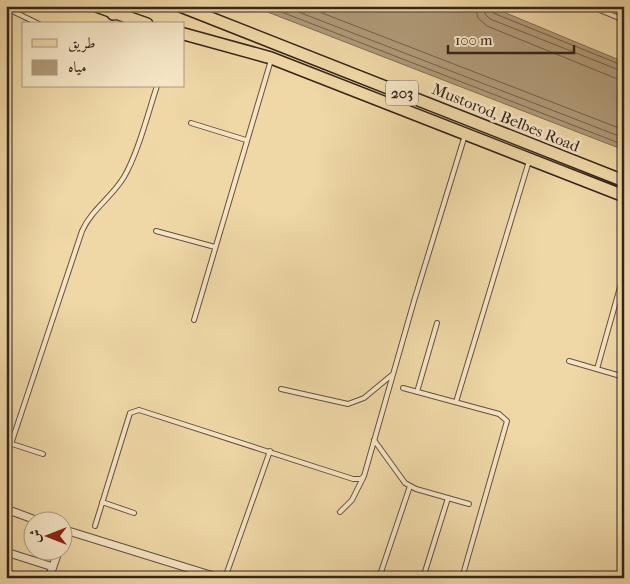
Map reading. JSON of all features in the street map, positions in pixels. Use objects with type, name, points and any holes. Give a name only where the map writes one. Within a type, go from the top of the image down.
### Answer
[{"type":"main road","points":[[96,6],[140,22]]},
{"type":"main road","points":[[114,14],[124,12],[130,6]]},
{"type":"main road","name":"Mustorod, Belbes Road","points":[[180,6],[624,181]]},
{"type":"main road","name":"Mustorod, Belbes Road","points":[[185,34],[272,58],[624,196]]},
{"type":"street","points":[[6,509],[22,515]]},
{"type":"street","points":[[72,533],[198,575],[220,578]]},
{"type":"street","points":[[6,552],[53,567]]},
{"type":"street","points":[[49,578],[55,562]]},
{"type":"lane","points":[[590,6],[624,20]]},
{"type":"lane","points":[[6,8],[35,22]]},
{"type":"lane","points":[[194,320],[246,140],[272,58]]},
{"type":"lane","points":[[11,444],[82,231],[89,217],[119,184],[128,169],[157,88]]},
{"type":"lane","points":[[191,123],[246,140]]},
{"type":"lane","points":[[340,512],[352,500],[364,476],[453,168],[466,134]]},
{"type":"lane","points":[[456,402],[530,159]]},
{"type":"lane","points":[[156,231],[215,247]]},
{"type":"lane","points":[[597,369],[624,273]]},
{"type":"lane","points":[[417,392],[437,323]]},
{"type":"lane","points":[[569,361],[624,377]]},
{"type":"lane","points":[[281,389],[348,404],[364,398],[394,374]]},
{"type":"lane","points":[[403,388],[502,414],[507,424],[462,578]]},
{"type":"lane","points":[[95,526],[130,413],[134,410],[270,451],[353,479],[361,479],[364,476]]},
{"type":"lane","points":[[374,440],[400,479],[410,486],[469,504]]},
{"type":"lane","points":[[6,442],[43,454]]},
{"type":"lane","points":[[225,578],[270,451]]},
{"type":"lane","points":[[380,578],[410,486]]},
{"type":"lane","points":[[423,578],[448,498]]},
{"type":"lane","points":[[102,502],[134,513]]},
{"type":"water","points":[[252,6],[489,6],[624,62],[624,150]]}]
